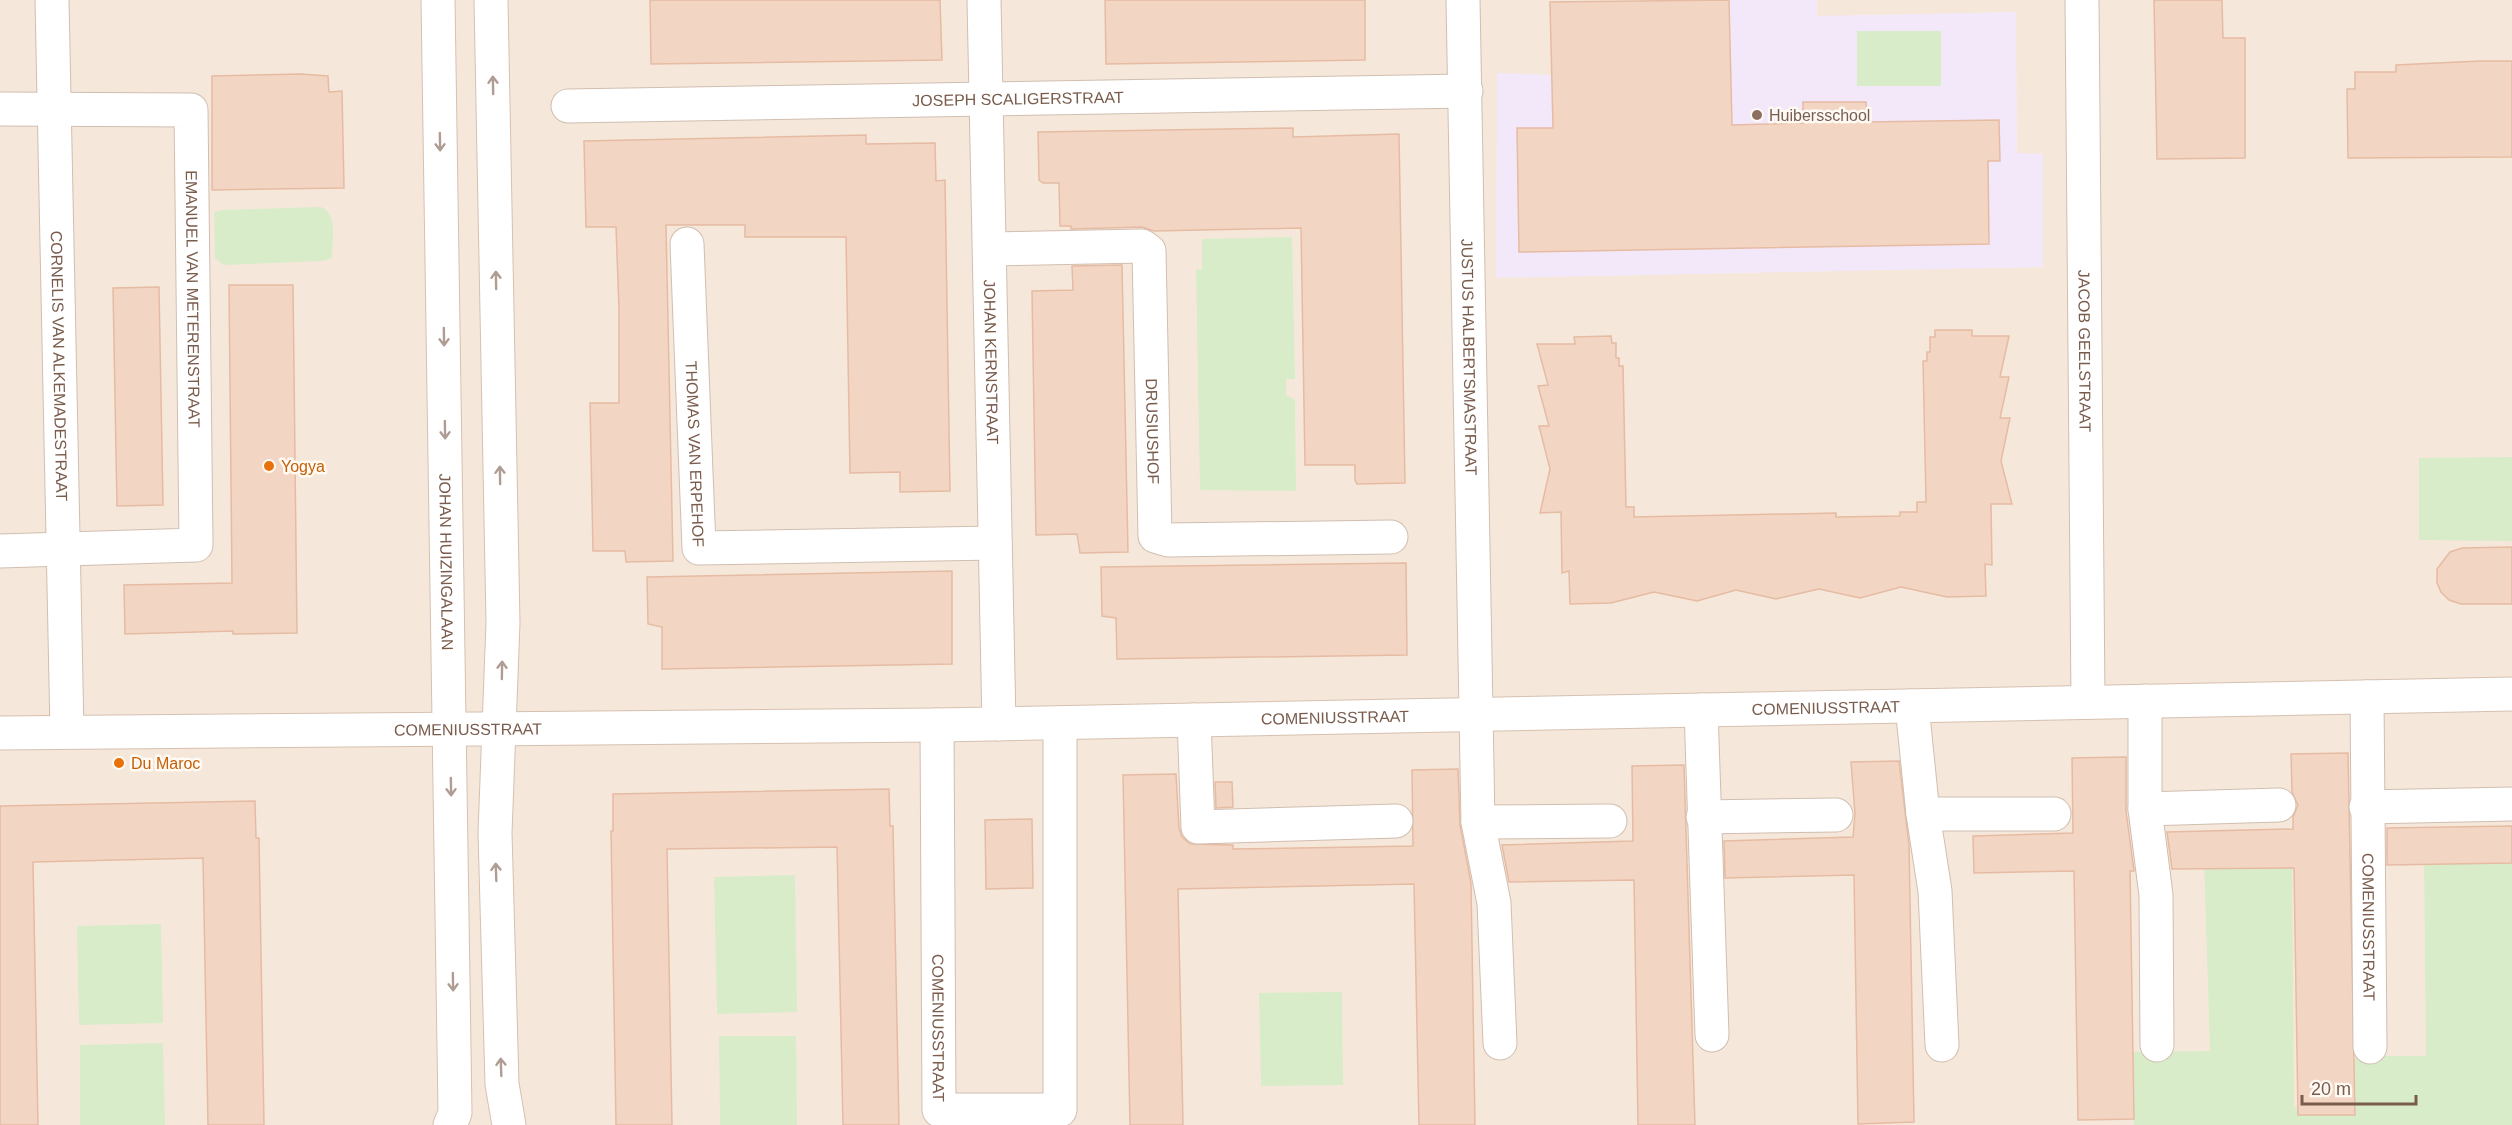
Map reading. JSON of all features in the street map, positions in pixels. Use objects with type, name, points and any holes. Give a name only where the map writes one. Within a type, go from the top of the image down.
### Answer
[{"type":"street","name":"CORNELIS VAN ALKEMADESTRAAT","points":[[52,0],[68,732]]},
{"type":"street","name":"JOHAN HUIZINGALAAN","points":[[438,0],[455,1113],[450,1125]]},
{"type":"street","points":[[491,0],[503,623],[495,833],[502,1084],[509,1125]]},
{"type":"street","name":"JOHAN KERNSTRAAT","points":[[984,0],[991,249],[999,724]]},
{"type":"street","name":"JUSTUS HALBERTSMASTRAAT","points":[[1463,0],[1476,714]]},
{"type":"street","name":"JACOB GEELSTRAAT","points":[[2082,0],[2088,702]]},
{"type":"street","name":"JOSEPH SCALIGERSTRAAT","points":[[568,106],[1466,91]]},
{"type":"street","name":"EMANUEL VAN METERENSTRAAT","points":[[0,109],[190,110],[196,545],[64,550]]},
{"type":"street","name":"THOMAS VAN ERPEHOF","points":[[687,244],[699,548],[995,543]]},
{"type":"street","name":"DRUSIUSHOF","points":[[991,249],[1142,246],[1149,251],[1155,536],[1168,540],[1391,537]]},
{"type":"street","points":[[0,551],[64,550]]},
{"type":"street","name":"COMENIUSSTRAAT","points":[[0,733],[937,725],[2512,694]]},
{"type":"street","name":"COMENIUSSTRAAT","points":[[2367,697],[2366,807],[2370,1047]]},
{"type":"street","points":[[2145,701],[2145,809],[2156,895],[2157,1045]]},
{"type":"street","name":"COMENIUSSTRAAT","points":[[1912,706],[1923,814],[1935,891],[1942,1045]]},
{"type":"street","points":[[1701,710],[1712,1035]]},
{"type":"street","points":[[1476,714],[1478,822],[1494,903],[1500,1043]]},
{"type":"street","points":[[1194,720],[1198,827],[1396,821]]},
{"type":"street","name":"COMENIUSSTRAAT","points":[[937,725],[939,1110],[1060,1110],[1060,723]]},
{"type":"street","points":[[2366,807],[2512,804]]},
{"type":"street","points":[[2145,809],[2278,806]]},
{"type":"street","points":[[1923,814],[2054,814]]},
{"type":"street","points":[[1703,817],[1836,815]]},
{"type":"street","points":[[1478,822],[1610,821]]},
{"type":"shaded area","points":[[0,0],[2512,0],[2512,1125],[0,1125]]},
{"type":"shaded area","name":"Huibersschool","points":[[1729,0],[1817,0],[1817,16],[2016,12],[2017,153],[2043,154],[2043,267],[1496,278],[1497,73],[1552,75],[1674,73],[1731,76]]},
{"type":"green space","points":[[1857,31],[1941,31],[1941,86],[1857,86]]},
{"type":"green space","points":[[321,207],[330,216],[332,222],[332,258],[323,261],[223,265],[215,258],[214,212]]},
{"type":"green space","points":[[1292,237],[1295,379],[1286,379],[1286,395],[1295,400],[1296,491],[1200,490],[1196,269],[1202,270],[1202,239]]},
{"type":"green space","points":[[2512,457],[2512,541],[2419,540],[2419,458]]},
{"type":"green space","points":[[2512,856],[2512,1125],[2134,1125],[2131,1109],[2129,1052],[2210,1051],[2204,858],[2292,857],[2294,1107],[2346,1106],[2346,1060],[2370,1056],[2426,1056],[2424,858]]},
{"type":"green space","points":[[795,875],[797,1012],[717,1014],[714,877]]},
{"type":"green space","points":[[161,924],[163,1023],[79,1025],[77,926]]},
{"type":"green space","points":[[1342,992],[1343,1085],[1261,1086],[1259,993]]},
{"type":"green space","points":[[719,1036],[796,1036],[797,1125],[720,1125]]},
{"type":"green space","points":[[163,1043],[165,1125],[80,1125],[80,1045]]},
{"type":"building","points":[[650,0],[940,0],[942,60],[651,64]]},
{"type":"building","points":[[1105,0],[1365,0],[1365,60],[1106,64]]},
{"type":"building","points":[[1729,0],[1732,125],[1803,123],[1803,102],[1866,102],[1867,122],[1999,120],[2000,161],[1988,161],[1989,244],[1519,252],[1517,128],[1553,128],[1550,2]]},
{"type":"building","points":[[2154,0],[2222,0],[2223,38],[2245,38],[2245,158],[2157,159]]},
{"type":"building","points":[[2512,61],[2512,157],[2348,158],[2347,89],[2355,89],[2355,72],[2396,72],[2396,65]]},
{"type":"building","points":[[300,74],[328,76],[329,92],[342,91],[344,188],[212,190],[212,76]]},
{"type":"building","points":[[1293,128],[1293,137],[1399,134],[1405,483],[1357,484],[1355,465],[1305,465],[1301,228],[1154,231],[1142,227],[1071,229],[1071,226],[1060,226],[1059,183],[1043,183],[1039,180],[1038,132]]},
{"type":"building","points":[[866,135],[866,144],[935,143],[936,181],[945,180],[950,491],[900,492],[900,472],[850,473],[846,237],[745,237],[745,225],[666,225],[673,561],[626,562],[625,551],[593,551],[590,403],[619,403],[619,309],[616,227],[586,227],[584,141]]},
{"type":"building","points":[[1122,265],[1128,552],[1080,553],[1077,534],[1036,535],[1032,291],[1073,290],[1072,266]]},
{"type":"building","points":[[229,285],[293,285],[297,633],[233,634],[233,631],[125,634],[124,585],[232,583]]},
{"type":"building","points":[[159,287],[163,505],[117,506],[113,288]]},
{"type":"building","points":[[1935,330],[1972,330],[1972,336],[2009,336],[2000,377],[2009,377],[2000,418],[2010,418],[2001,461],[2012,504],[1991,504],[1992,565],[1985,564],[1986,596],[1947,597],[1901,587],[1860,598],[1819,589],[1776,599],[1736,590],[1697,601],[1654,592],[1611,603],[1570,604],[1569,571],[1562,573],[1561,512],[1540,513],[1550,469],[1539,426],[1549,426],[1538,386],[1548,385],[1537,344],[1575,344],[1574,337],[1611,336],[1612,343],[1616,343],[1616,358],[1619,358],[1619,366],[1623,366],[1626,507],[1634,507],[1634,517],[1836,513],[1836,517],[1900,516],[1900,512],[1917,512],[1917,502],[1926,502],[1923,361],[1927,361],[1927,352],[1930,352],[1930,337],[1935,337]]},
{"type":"building","points":[[2512,547],[2512,604],[2461,604],[2449,600],[2441,592],[2437,583],[2437,569],[2450,552],[2462,548]]},
{"type":"building","points":[[1406,563],[1407,655],[1117,659],[1116,618],[1102,616],[1101,567]]},
{"type":"building","points":[[952,571],[952,664],[662,669],[662,627],[648,624],[647,577]]},
{"type":"building","points":[[2348,753],[2355,1115],[2298,1115],[2294,868],[2172,869],[2167,832],[2293,829],[2293,817],[2298,805],[2292,792],[2291,754]]},
{"type":"building","points":[[2126,757],[2126,811],[2134,871],[2130,871],[2134,1119],[2078,1120],[2074,871],[1974,873],[1973,836],[2073,833],[2072,758]]},
{"type":"building","points":[[1899,761],[1909,845],[1914,1122],[1858,1124],[1854,875],[1725,878],[1724,841],[1853,837],[1855,814],[1851,762]]},
{"type":"building","points":[[1684,765],[1695,1125],[1638,1125],[1634,880],[1509,882],[1502,845],[1633,841],[1632,766]]},
{"type":"building","points":[[1458,769],[1460,825],[1471,883],[1475,1125],[1419,1125],[1414,884],[1178,889],[1183,1125],[1130,1125],[1123,775],[1176,774],[1179,828],[1182,837],[1190,844],[1233,845],[1233,849],[1358,847],[1413,846],[1412,770]]},
{"type":"building","points":[[1215,782],[1232,782],[1233,807],[1216,808]]},
{"type":"building","points":[[889,789],[890,826],[893,826],[899,1125],[843,1125],[837,847],[667,849],[672,1125],[616,1125],[611,831],[613,831],[613,794]]},
{"type":"building","points":[[255,801],[256,838],[259,838],[264,1125],[208,1125],[203,858],[33,862],[38,1125],[0,1125],[0,806]]},
{"type":"building","points":[[1032,819],[1033,888],[986,889],[985,820]]},
{"type":"building","points":[[2512,826],[2512,863],[2387,865],[2387,828]]},
{"type":"place","name":"Huibersschool","points":[[1757,115]]},
{"type":"place","name":"Yogya","points":[[269,466]]},
{"type":"place","name":"Du Maroc","points":[[119,763]]}]
